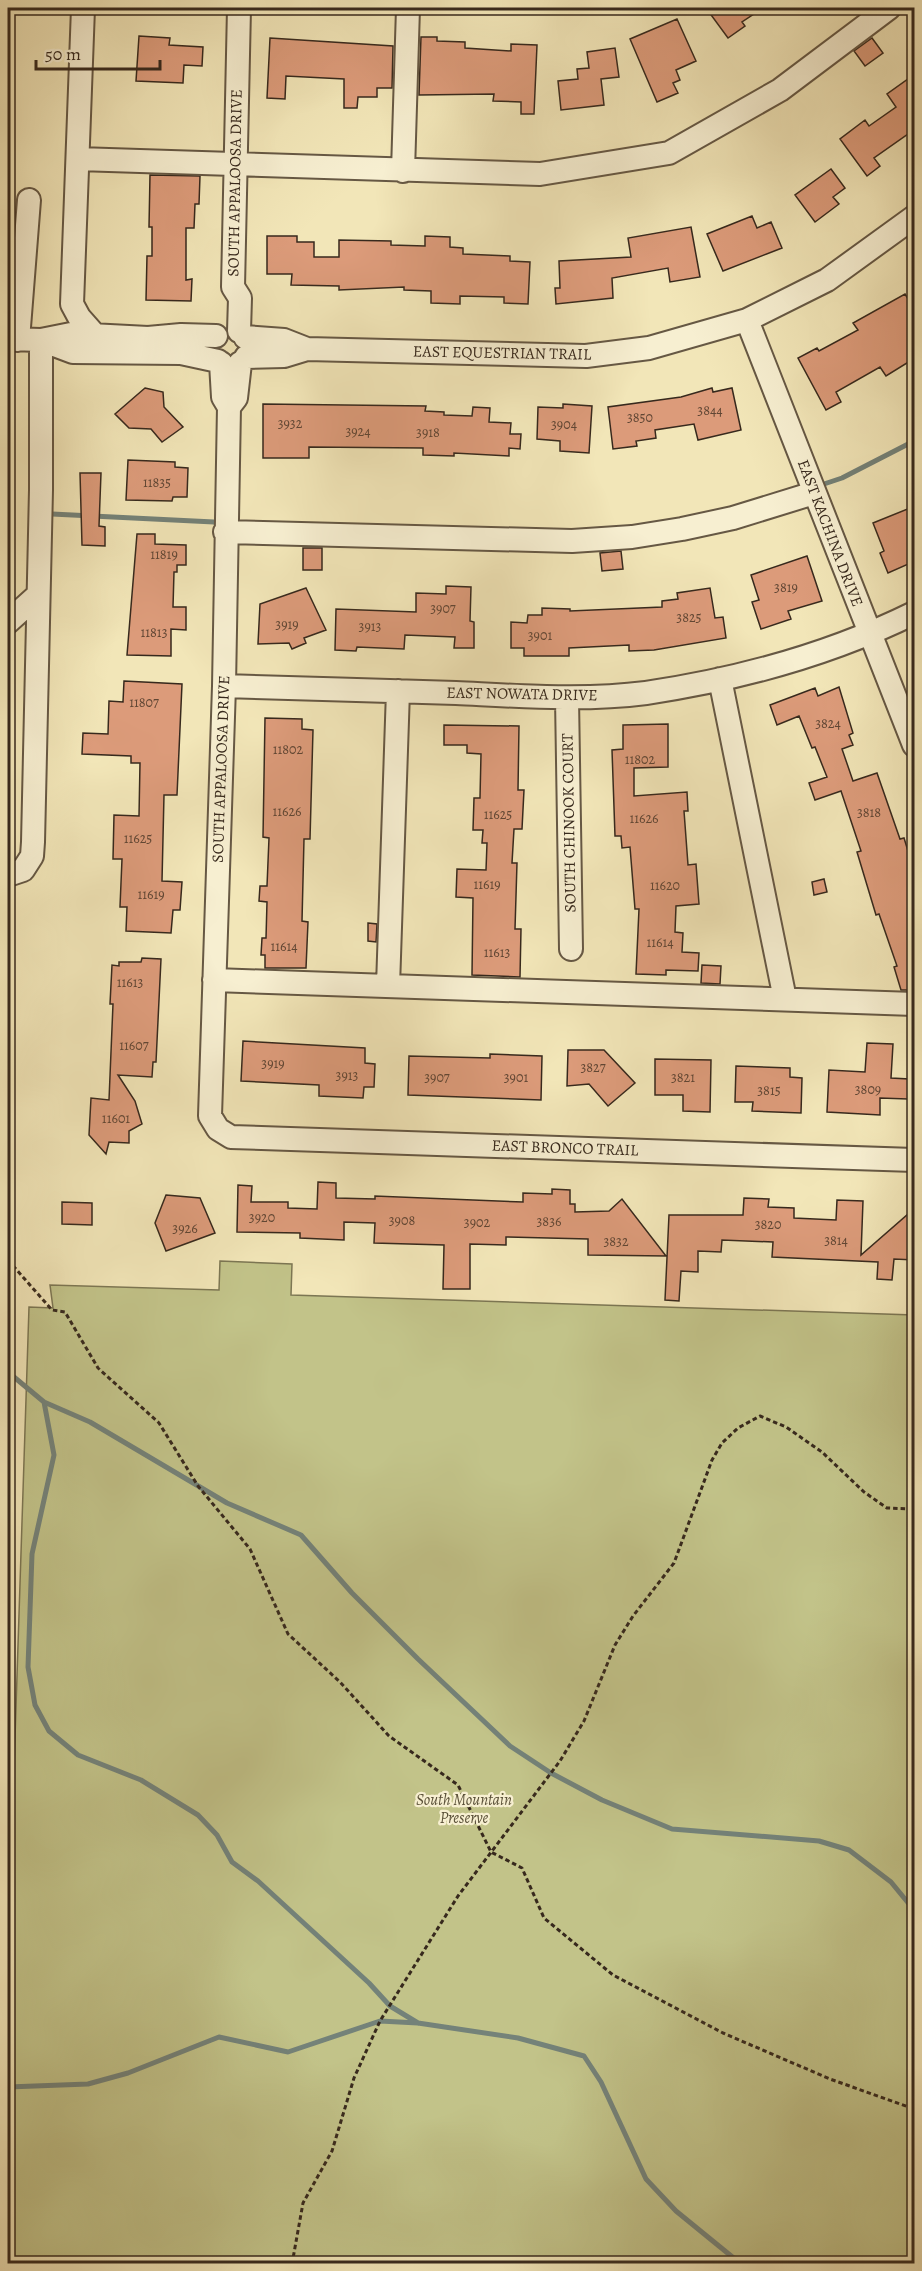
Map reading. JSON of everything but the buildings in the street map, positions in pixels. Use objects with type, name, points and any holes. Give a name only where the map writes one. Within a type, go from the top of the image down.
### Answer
[{"type":"street","points":[[83,8],[72,304],[94,334]]},
{"type":"street","name":"SOUTH APPALOOSA DRIVE","points":[[218,1129],[210,1116],[224,686],[229,407],[223,397],[240,298],[233,287],[239,8]]},
{"type":"street","points":[[403,171],[408,8]]},
{"type":"street","points":[[78,159],[540,174],[669,153],[780,90],[888,8]]},
{"type":"street","points":[[13,340],[29,200]]},
{"type":"street","name":"EAST EQUESTRIAN TRAIL","points":[[13,340],[41,340],[71,334],[148,338],[181,335],[284,356],[307,349],[586,356],[649,348],[747,320],[827,280],[915,217]]},
{"type":"street","name":"EAST KACHINA DRIVE","points":[[747,320],[869,635],[915,746]]},
{"type":"street","points":[[8,875],[23,870],[32,856],[41,340]]},
{"type":"street","name":"EAST EQUESTRIAN TRAIL","points":[[41,340],[73,352],[181,353],[231,347]]},
{"type":"street","points":[[225,532],[572,541],[632,537],[682,530],[733,518],[814,493]]},
{"type":"street","points":[[8,622],[38,595]]},
{"type":"street","name":"EAST NOWATA DRIVE","points":[[224,686],[567,698],[645,693],[720,679],[811,657],[869,635],[915,613]]},
{"type":"street","points":[[720,679],[785,999]]},
{"type":"street","points":[[388,986],[398,691]]},
{"type":"street","name":"SOUTH CHINOOK COURT","points":[[567,698],[571,949]]},
{"type":"street","points":[[214,980],[915,1004]]},
{"type":"street","name":"EAST BRONCO TRAIL","points":[[218,1129],[231,1137],[915,1160]]},
{"type":"path","points":[[8,1260],[52,1310],[65,1312],[98,1368],[159,1423],[198,1486],[250,1549],[288,1634],[340,1682],[389,1736],[458,1785],[491,1852],[522,1868],[544,1918],[613,1975],[723,2033],[830,2079],[915,2109]]},
{"type":"path","points":[[292,2264],[303,2203],[332,2151],[354,2078],[380,2021],[458,1896],[560,1761],[584,1721],[615,1645],[633,1616],[674,1563],[712,1460],[722,1443],[738,1428],[760,1416],[786,1427],[822,1452],[864,1492],[887,1508],[915,1509]]},
{"type":"green space","name":"South Mountain Preserve","points":[[220,1261],[292,1264],[291,1295],[914,1315],[914,2263],[8,2263],[8,1953],[29,1307],[53,1308],[50,1285],[219,1290]]},
{"type":"waterway","points":[[818,486],[842,478],[914,441]]},
{"type":"waterway","points":[[52,514],[214,522],[220,526]]},
{"type":"waterway","points":[[8,1372],[44,1402],[54,1455],[32,1554],[28,1667],[35,1705],[49,1731],[78,1755],[141,1780],[198,1815],[217,1835],[232,1862],[258,1881],[369,1983],[390,2006],[418,2023]]},
{"type":"waterway","points":[[44,1402],[90,1422],[227,1503],[301,1535],[352,1593],[418,1659],[510,1746],[551,1773],[602,1800],[672,1829],[819,1841],[849,1850],[891,1882],[914,1910]]},
{"type":"waterway","points":[[8,2087],[88,2084],[128,2073],[219,2037],[288,2052],[380,2021],[418,2023],[518,2038],[584,2056],[601,2082],[646,2179],[676,2211],[741,2264]]}]
